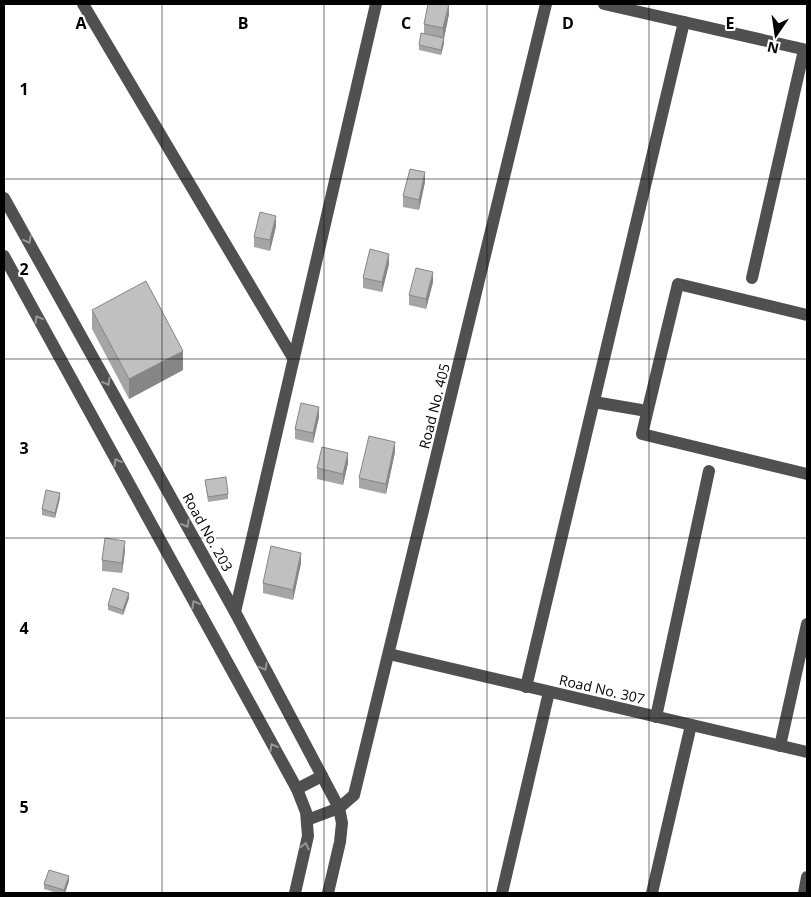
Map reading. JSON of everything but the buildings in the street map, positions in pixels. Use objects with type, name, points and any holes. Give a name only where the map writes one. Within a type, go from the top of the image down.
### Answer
[{"type":"street","points":[[83,4],[293,358]]},
{"type":"street","points":[[235,612],[376,4]]},
{"type":"street","name":"Road No. 405","points":[[339,808],[354,795],[546,4]]},
{"type":"street","points":[[604,4],[806,50],[752,278]]},
{"type":"street","points":[[526,687],[684,22]]},
{"type":"street","name":"Road No. 203","points":[[4,198],[235,612],[339,808],[342,823],[340,842],[328,893]]},
{"type":"street","points":[[4,256],[297,789],[306,812],[308,836],[295,893]]},
{"type":"street","points":[[807,315],[678,284],[642,434],[807,474]]},
{"type":"street","points":[[594,402],[647,411]]},
{"type":"street","points":[[656,717],[709,471]]},
{"type":"street","points":[[780,746],[807,624]]},
{"type":"street","name":"Road No. 307","points":[[389,654],[807,752]]},
{"type":"street","points":[[502,893],[549,692]]},
{"type":"street","points":[[652,893],[691,725]]},
{"type":"street","points":[[297,789],[322,776]]},
{"type":"street","points":[[307,820],[339,808]]},
{"type":"street","points":[[804,893],[807,877]]}]
